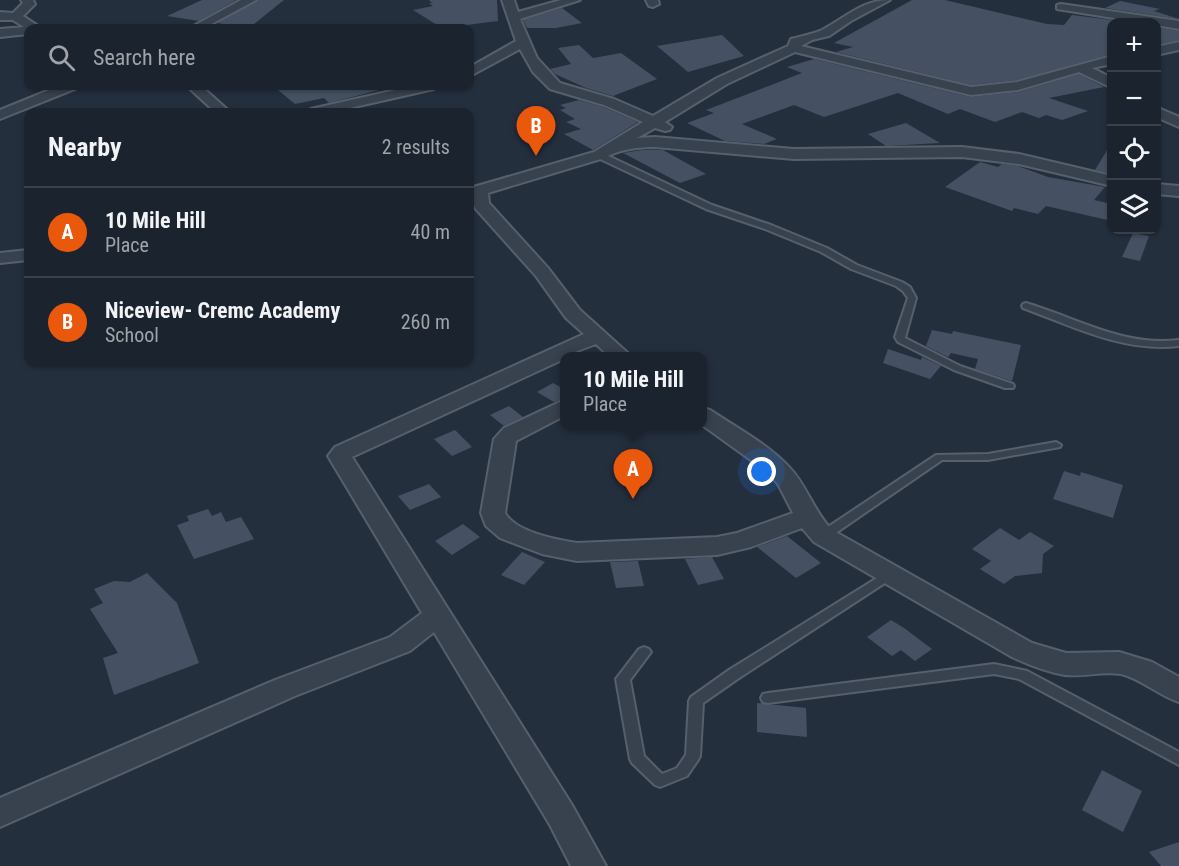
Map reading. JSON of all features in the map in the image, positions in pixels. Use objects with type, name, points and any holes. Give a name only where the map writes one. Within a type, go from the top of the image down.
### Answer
[{"type":"street","points":[[16,17],[29,4],[27,0]]},
{"type":"street","points":[[204,24],[250,0]]},
{"type":"street","points":[[508,0],[523,43],[546,80],[555,86],[609,102],[711,146]]},
{"type":"street","points":[[514,17],[574,0]]},
{"type":"street","points":[[794,48],[795,42],[808,36],[825,33],[847,18],[884,0]]},
{"type":"street","points":[[1068,0],[1061,7],[1179,25]]},
{"type":"street","points":[[0,16],[16,17],[28,24]]},
{"type":"street","points":[[0,33],[24,30]]},
{"type":"street","points":[[474,70],[509,48],[523,43]]},
{"type":"street","points":[[1161,50],[1179,46]]},
{"type":"street","points":[[604,152],[722,81],[794,48],[963,91],[1018,86],[1080,66],[1107,61]]},
{"type":"street","points":[[1080,66],[1107,81]]},
{"type":"street","points":[[0,115],[60,90]]},
{"type":"street","points":[[198,90],[219,108]]},
{"type":"street","points":[[333,108],[412,90]]},
{"type":"street","points":[[1161,114],[1179,123]]},
{"type":"street","points":[[615,352],[566,307],[542,272],[481,204],[475,192],[635,143],[655,142],[794,154],[962,152],[989,154],[1107,180]]},
{"type":"street","points":[[1161,189],[1179,191]]},
{"type":"street","points":[[0,258],[24,255]]},
{"type":"street","points":[[562,352],[597,336]]},
{"type":"street","points":[[560,353],[343,452],[340,456],[561,815],[589,866]]},
{"type":"street","points":[[560,409],[512,433],[506,439],[493,513],[495,520],[509,532],[550,548],[577,552],[717,546],[814,526]]},
{"type":"street","points":[[707,419],[776,467],[789,483],[814,526],[890,574],[1022,650],[1044,659],[1066,664],[1119,663],[1142,670],[1179,691]]},
{"type":"street","points":[[0,813],[285,688],[400,644],[438,615]]},
{"type":"lane","points":[[604,152],[709,207],[768,227],[824,250],[854,267],[899,284],[911,293],[912,298],[901,340],[957,368],[1009,386]]},
{"type":"lane","points":[[1026,306],[1129,341],[1160,345],[1179,343]]},
{"type":"lane","points":[[814,526],[940,457],[988,456],[1056,445]]},
{"type":"lane","points":[[644,652],[623,679],[638,759],[660,781],[682,772],[693,756],[696,701],[890,574]]},
{"type":"lane","points":[[768,698],[994,669],[1008,670],[1022,675],[1179,759]]},
{"type":"building","points":[[202,0],[236,0],[199,21],[167,16]]},
{"type":"building","points":[[258,0],[284,0],[254,24],[217,23]]},
{"type":"building","points":[[429,0],[497,0],[498,21],[474,24],[436,24],[413,10],[433,6],[429,3],[432,3]]},
{"type":"building","points":[[912,0],[945,0],[1047,24],[1064,25],[1072,15],[1107,19],[1107,55],[1017,80],[971,85],[836,52],[853,47],[834,43]]},
{"type":"building","points":[[1120,1],[1160,9],[1154,11],[1179,19],[1105,8]]},
{"type":"building","points":[[562,8],[582,23],[556,28],[527,28],[523,20]]},
{"type":"building","points":[[1161,28],[1179,31],[1179,40],[1161,44]]},
{"type":"building","points":[[722,35],[744,56],[688,72],[657,46]]},
{"type":"building","points":[[579,45],[593,58],[621,53],[657,79],[613,96],[586,88],[555,74],[550,69],[571,64],[558,48]]},
{"type":"building","points":[[814,59],[970,97],[1019,92],[1079,74],[1104,87],[1049,98],[1088,111],[1062,120],[1046,115],[1039,118],[1022,112],[995,122],[960,109],[948,114],[898,93],[824,117],[794,105],[742,124],[777,139],[764,144],[725,141],[687,123],[714,113],[706,110],[802,73],[787,67]]},
{"type":"building","points":[[278,90],[379,90],[329,103],[324,98],[295,104]]},
{"type":"building","points":[[579,100],[603,107],[638,122],[593,150],[564,134],[581,129],[566,122],[575,119],[560,110],[566,108],[560,105]]},
{"type":"building","points":[[906,123],[940,143],[886,146],[868,134]]},
{"type":"building","points":[[663,150],[706,174],[680,183],[623,153]]},
{"type":"building","points":[[1107,150],[1107,173],[1095,170]]},
{"type":"building","points":[[980,162],[998,167],[1002,164],[1018,166],[1048,177],[1105,187],[1094,200],[1107,203],[1107,220],[1046,206],[1038,214],[1014,208],[1012,211],[945,187]]},
{"type":"building","points":[[1133,234],[1149,236],[1140,261],[1122,257]]},
{"type":"building","points":[[932,330],[952,334],[953,331],[1021,345],[1012,381],[975,369],[978,359],[951,353],[948,357],[926,346]]},
{"type":"building","points":[[888,349],[921,360],[922,357],[941,366],[930,379],[883,363]]},
{"type":"building","points":[[553,383],[560,387],[560,400],[554,402],[537,392]]},
{"type":"building","points":[[509,406],[523,417],[504,426],[490,415]]},
{"type":"building","points":[[455,430],[472,447],[452,456],[434,439]]},
{"type":"building","points":[[1064,471],[1080,476],[1081,472],[1123,485],[1113,518],[1053,499]]},
{"type":"building","points":[[429,484],[441,497],[410,510],[398,496]]},
{"type":"building","points":[[208,509],[212,516],[221,512],[226,522],[241,517],[254,539],[194,559],[177,525],[189,521],[187,516]]},
{"type":"building","points":[[463,524],[480,537],[452,555],[435,541]]},
{"type":"building","points":[[1000,528],[1019,540],[1030,532],[1054,546],[1043,554],[1042,573],[1015,576],[1004,584],[980,569],[991,561],[972,549]]},
{"type":"building","points":[[787,536],[821,563],[796,578],[757,547]]},
{"type":"building","points":[[522,552],[545,562],[524,585],[501,575]]},
{"type":"building","points":[[712,557],[724,579],[698,585],[685,559]]},
{"type":"building","points":[[638,561],[644,586],[616,588],[610,562]]},
{"type":"building","points":[[147,573],[177,603],[199,663],[114,695],[103,658],[118,653],[90,609],[103,603],[94,589],[114,581],[130,582]]},
{"type":"building","points":[[891,620],[932,649],[915,661],[901,650],[892,656],[867,637]]},
{"type":"building","points":[[757,703],[806,708],[807,737],[757,732]]},
{"type":"building","points":[[1102,770],[1142,791],[1123,832],[1082,810]]},
{"type":"building","points":[[1179,842],[1179,866],[1161,866],[1149,852]]},
{"type":"place","name":"Niceview- Cremc Academy","points":[[536,156]]},
{"type":"place","name":"10 Mile Hill","points":[[633,499]]}]
